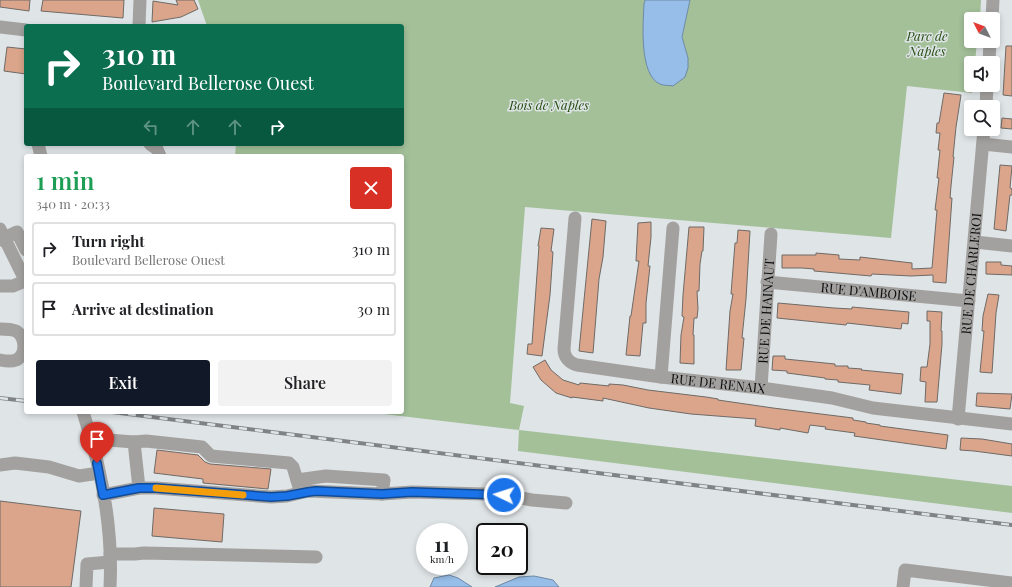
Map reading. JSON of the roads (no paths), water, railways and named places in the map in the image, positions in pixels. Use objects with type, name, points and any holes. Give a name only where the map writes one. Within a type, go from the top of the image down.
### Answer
[{"type":"street","points":[[139,24],[140,0]]},
{"type":"street","points":[[992,12],[993,0]]},
{"type":"street","points":[[0,27],[24,30]]},
{"type":"street","name":"RUE DE CHARLEROI","points":[[958,419],[984,136]]},
{"type":"street","points":[[984,144],[1012,147]]},
{"type":"street","points":[[153,146],[157,149],[159,154]]},
{"type":"street","name":"RUE DE RENAIX","points":[[575,218],[564,349],[569,362],[577,365],[832,398],[873,408],[958,419],[1012,424]]},
{"type":"street","points":[[660,376],[673,228]]},
{"type":"street","points":[[24,246],[17,232],[1,236],[21,258],[24,272]]},
{"type":"street","name":"RUE DE HAINAUT","points":[[761,388],[771,234]]},
{"type":"street","points":[[975,242],[1012,246]]},
{"type":"street","name":"RUE D'AMBOISE","points":[[767,282],[969,301]]},
{"type":"street","points":[[0,286],[13,286],[24,283]]},
{"type":"street","points":[[0,328],[12,330],[19,334],[24,349],[23,361],[0,360]]},
{"type":"street","points":[[84,414],[92,443],[103,495],[110,558],[110,587]]},
{"type":"street","points":[[92,443],[108,440],[134,442],[146,441],[202,448],[211,456],[286,462],[291,464],[293,468],[300,493]]},
{"type":"street","points":[[134,442],[139,488]]},
{"type":"street","points":[[0,465],[15,463],[49,467],[79,476],[99,473]]},
{"type":"street","points":[[297,480],[337,476],[384,480],[412,492]]},
{"type":"street","points":[[382,494],[384,480]]},
{"type":"street","points":[[103,495],[139,488],[271,497],[316,491],[382,494],[412,492],[499,494],[532,500],[566,503]]},
{"type":"street","points":[[86,587],[87,564],[135,554],[316,557]]},
{"type":"street","points":[[904,587],[906,570],[1012,583]]},
{"type":"water","points":[[645,0],[690,0],[682,37],[688,58],[688,68],[685,77],[673,86],[660,84],[653,79],[648,71],[645,60],[643,36]]},
{"type":"water","points":[[449,575],[458,578],[472,587],[430,587],[434,578]]},
{"type":"water","points":[[534,576],[553,580],[559,587],[495,587],[519,577]]},
{"type":"railway","points":[[0,398],[24,401]]},
{"type":"railway","points":[[128,414],[1012,525]]},
{"type":"park label","name":"Parc de Naples","points":[[927,44]]},
{"type":"park label","name":"Bois de Naples","points":[[549,105]]}]
